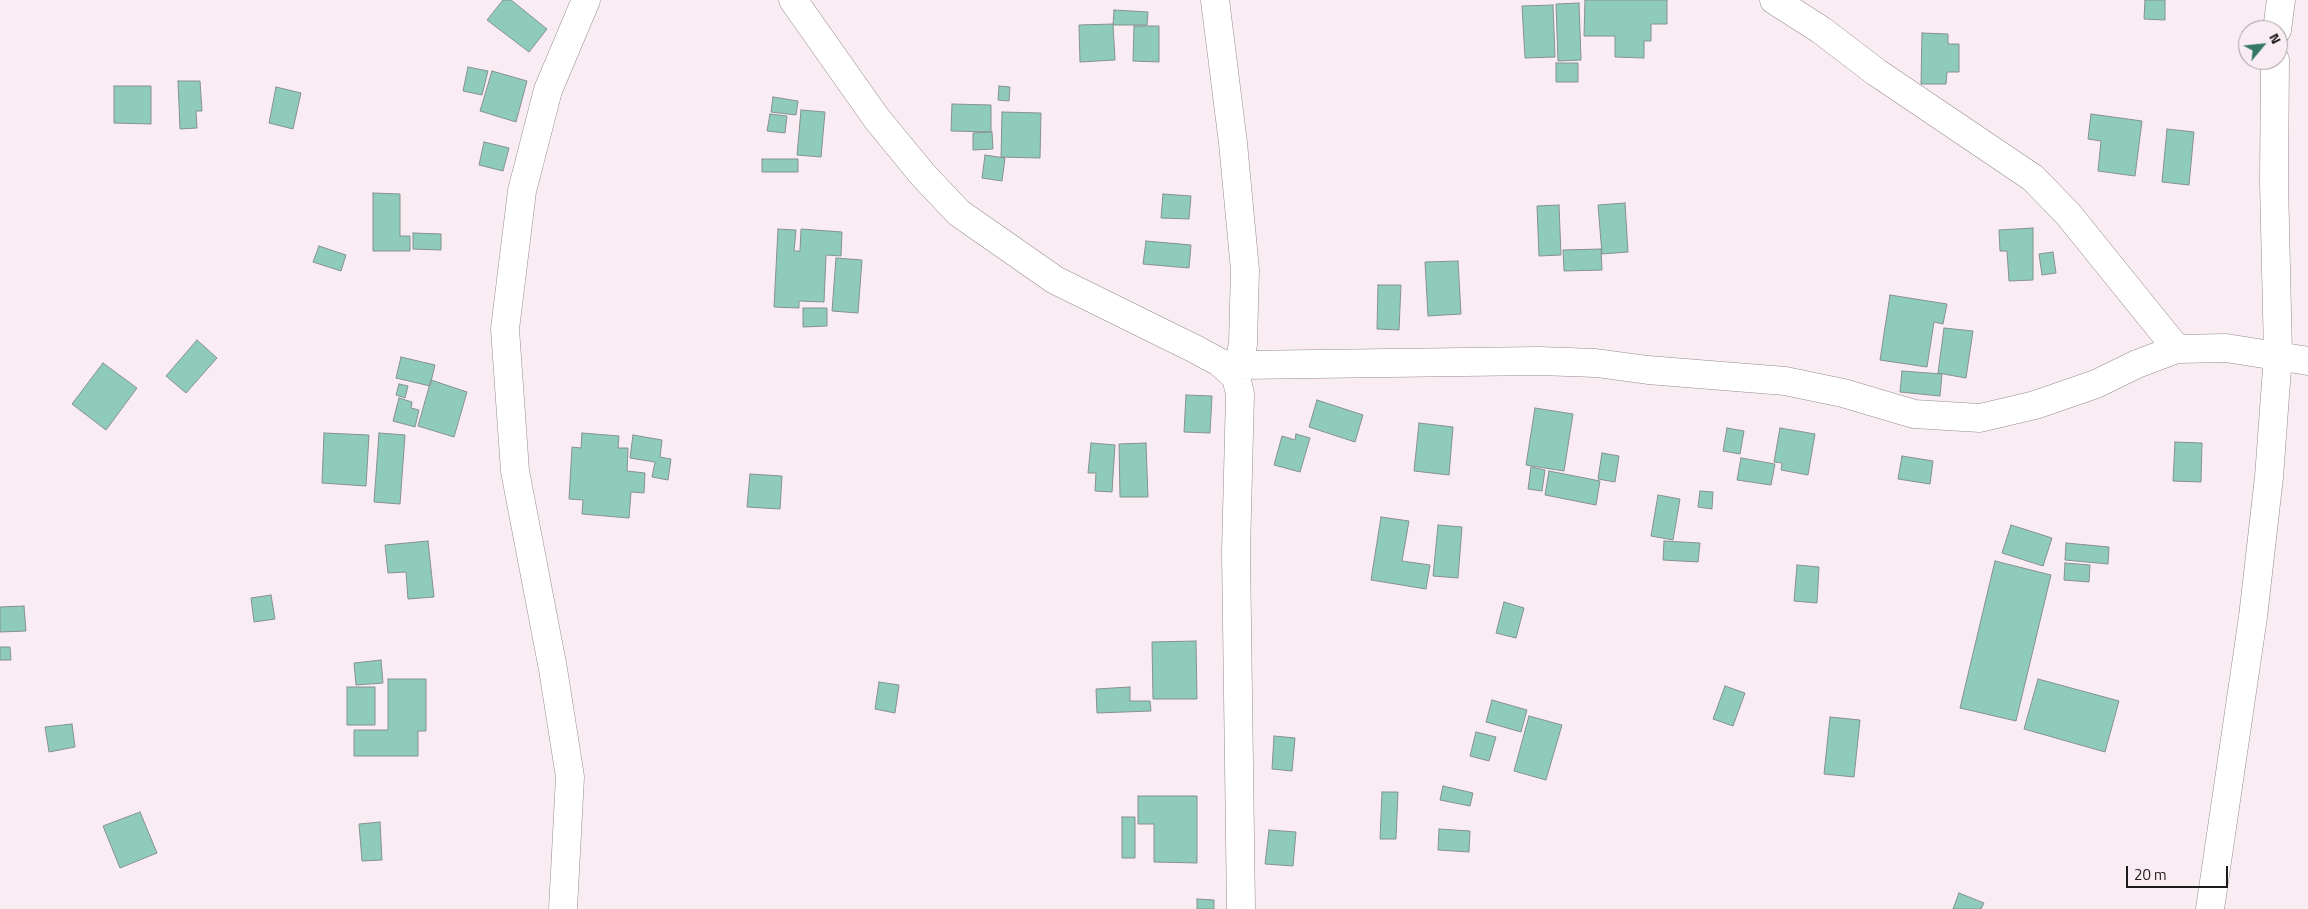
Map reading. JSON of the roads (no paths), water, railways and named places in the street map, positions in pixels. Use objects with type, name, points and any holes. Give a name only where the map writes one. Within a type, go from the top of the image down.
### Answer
[{"type":"street","points":[[563,909],[570,777],[554,669],[515,471],[505,329],[522,192],[548,90],[586,0]]},
{"type":"street","points":[[793,0],[876,119],[923,175],[959,213],[1055,280],[1238,371],[1539,361],[1596,363],[1648,370],[1784,381],[1843,393],[1914,414],[1980,418],[2053,399],[2096,384],[2137,364],[2177,349],[2226,348],[2308,361]]},
{"type":"street","points":[[1215,0],[1233,143],[1244,270],[1244,328],[1238,371],[1240,394],[1236,552],[1240,909]]},
{"type":"street","points":[[1774,0],[1821,30],[1876,72],[2033,178],[2068,214],[2177,349]]},
{"type":"street","points":[[2279,20],[2281,0]]},
{"type":"street","points":[[2210,909],[2254,616],[2269,477],[2278,355],[2274,182],[2275,70]]}]
